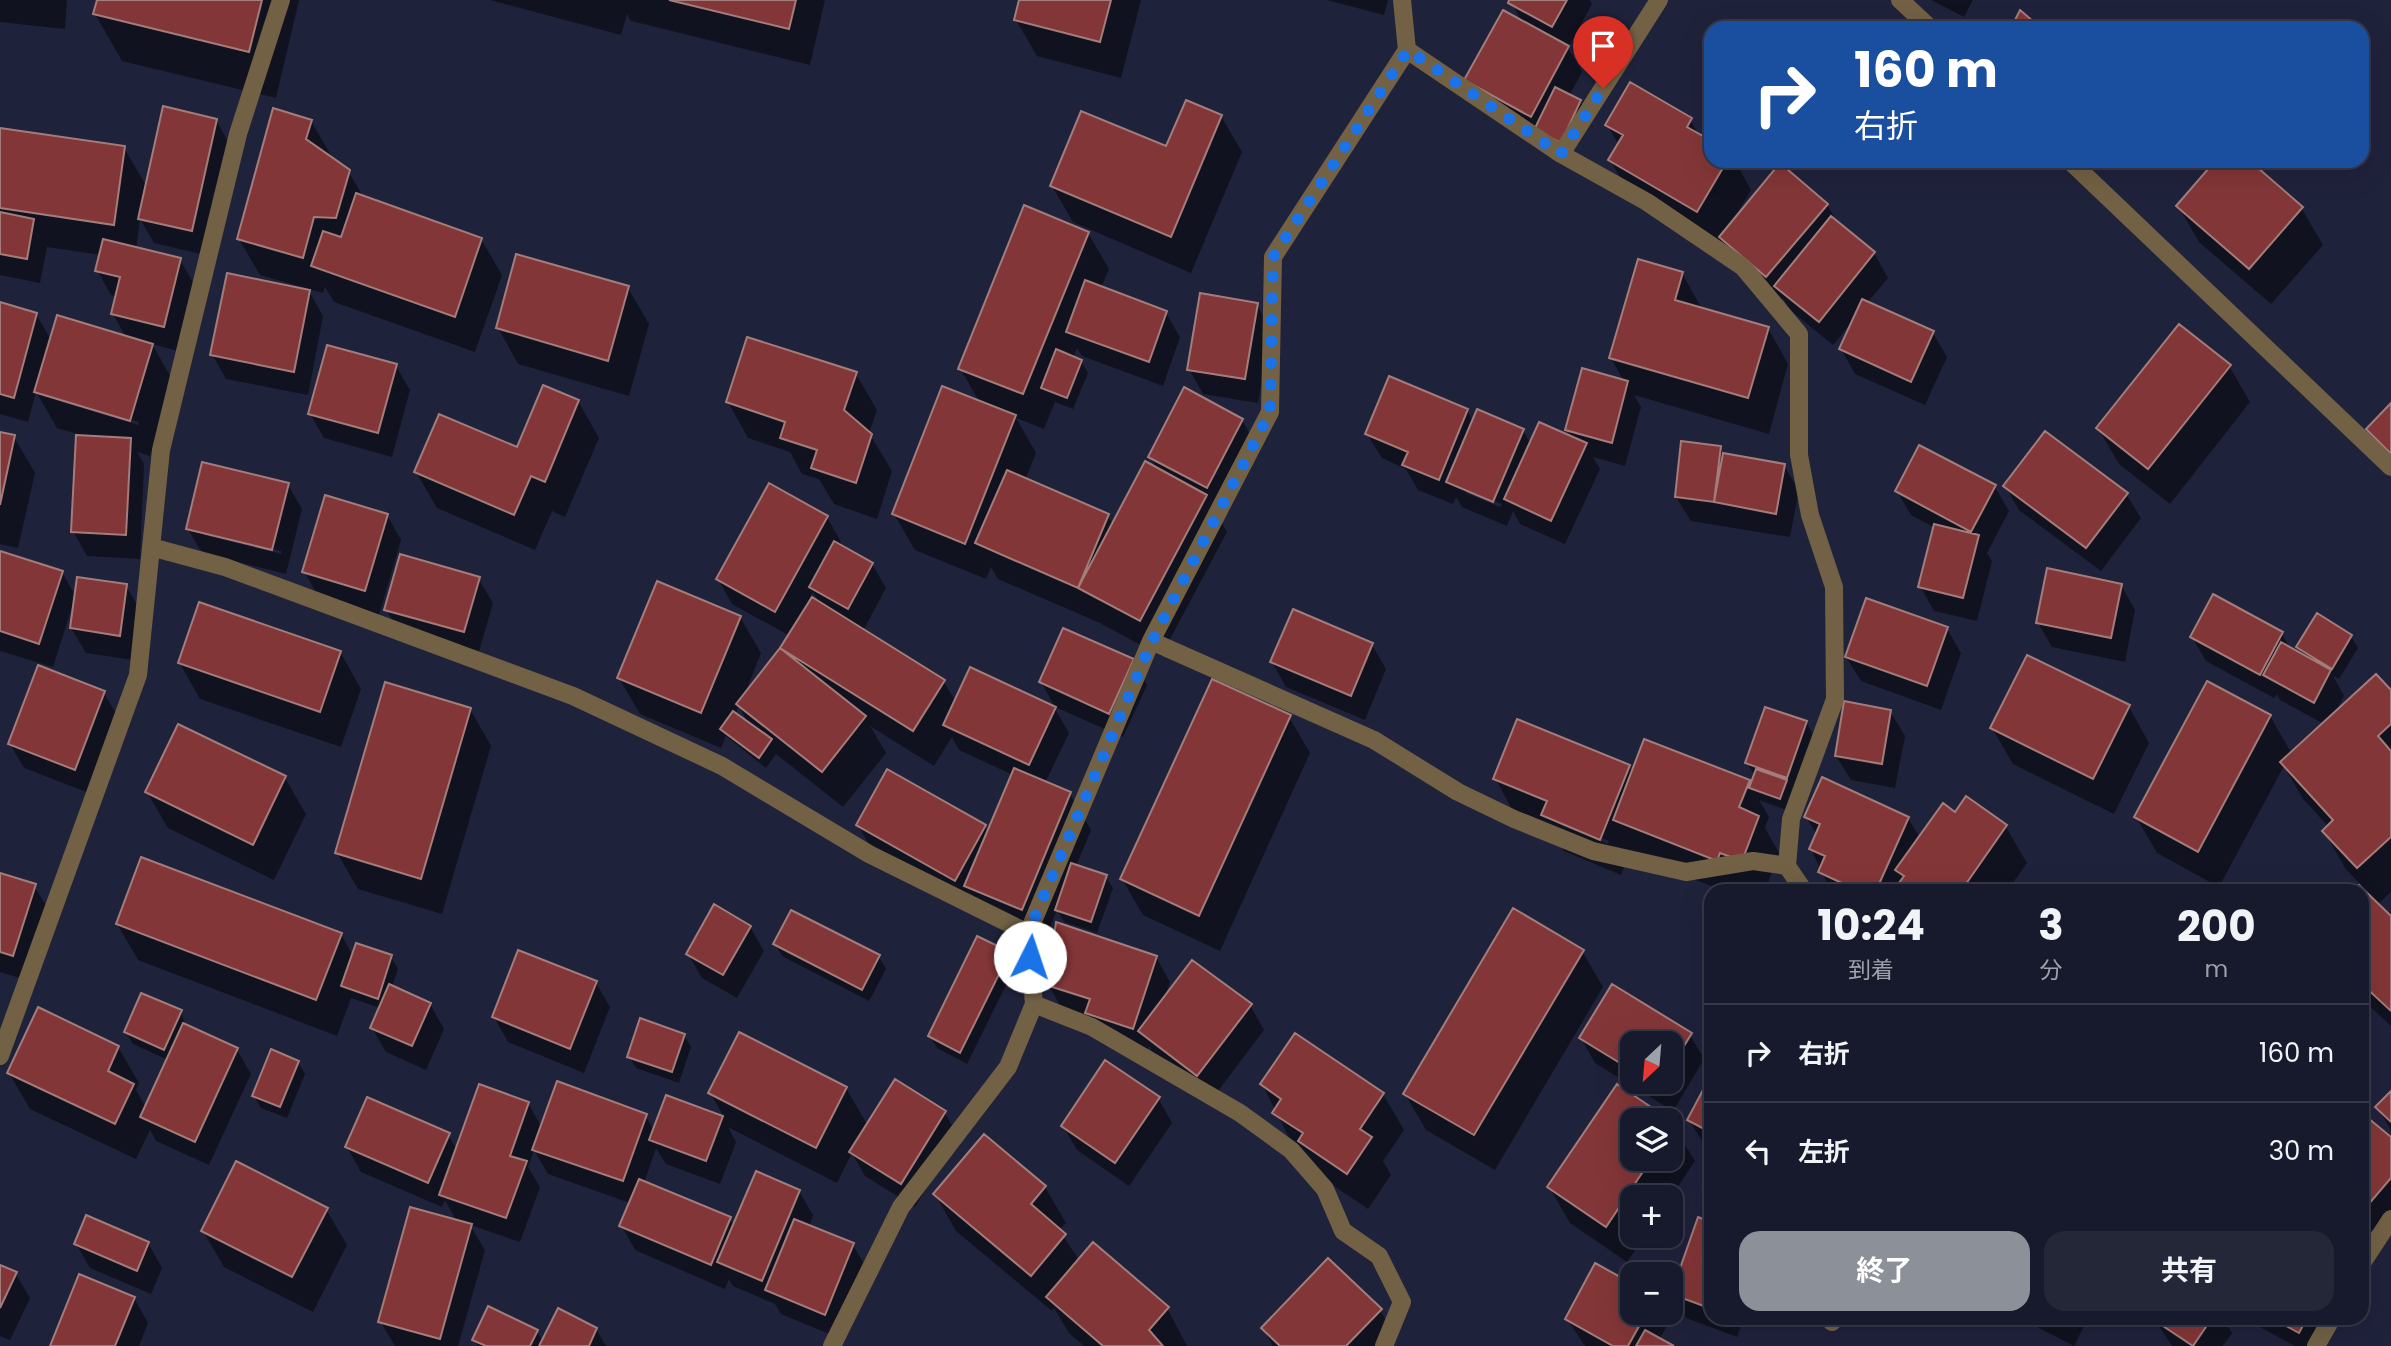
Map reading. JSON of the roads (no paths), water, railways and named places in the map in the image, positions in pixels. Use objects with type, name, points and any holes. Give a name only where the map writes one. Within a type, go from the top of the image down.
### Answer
[{"type":"street","points":[[0,1056],[138,675],[161,450],[238,134],[281,0]]},
{"type":"street","points":[[832,1346],[901,1207],[1008,1067],[1034,1004],[1028,933],[1152,641],[1270,412],[1273,257],[1408,50],[1402,0]]},
{"type":"street","points":[[1561,154],[1659,0]]},
{"type":"street","points":[[1900,0],[1922,21]]},
{"type":"street","points":[[1408,50],[1561,154],[1647,202],[1743,267],[1799,334],[1799,455],[1810,515],[1834,587],[1835,699],[1791,819],[1787,866],[1799,884]]},
{"type":"street","points":[[2077,168],[2391,467]]},
{"type":"street","points":[[151,547],[225,567],[573,696],[722,766],[869,855],[1028,933]]},
{"type":"street","points":[[1152,641],[1374,740],[1458,792],[1514,820],[1593,852],[1686,872],[1753,862],[1787,866]]},
{"type":"street","points":[[1034,1004],[1092,1027],[1240,1113],[1291,1150],[1325,1189],[1343,1231],[1379,1256],[1402,1302],[1384,1346]]},
{"type":"street","points":[[2369,1239],[2391,1219]]},
{"type":"street","points":[[2316,1346],[2328,1325]]}]
